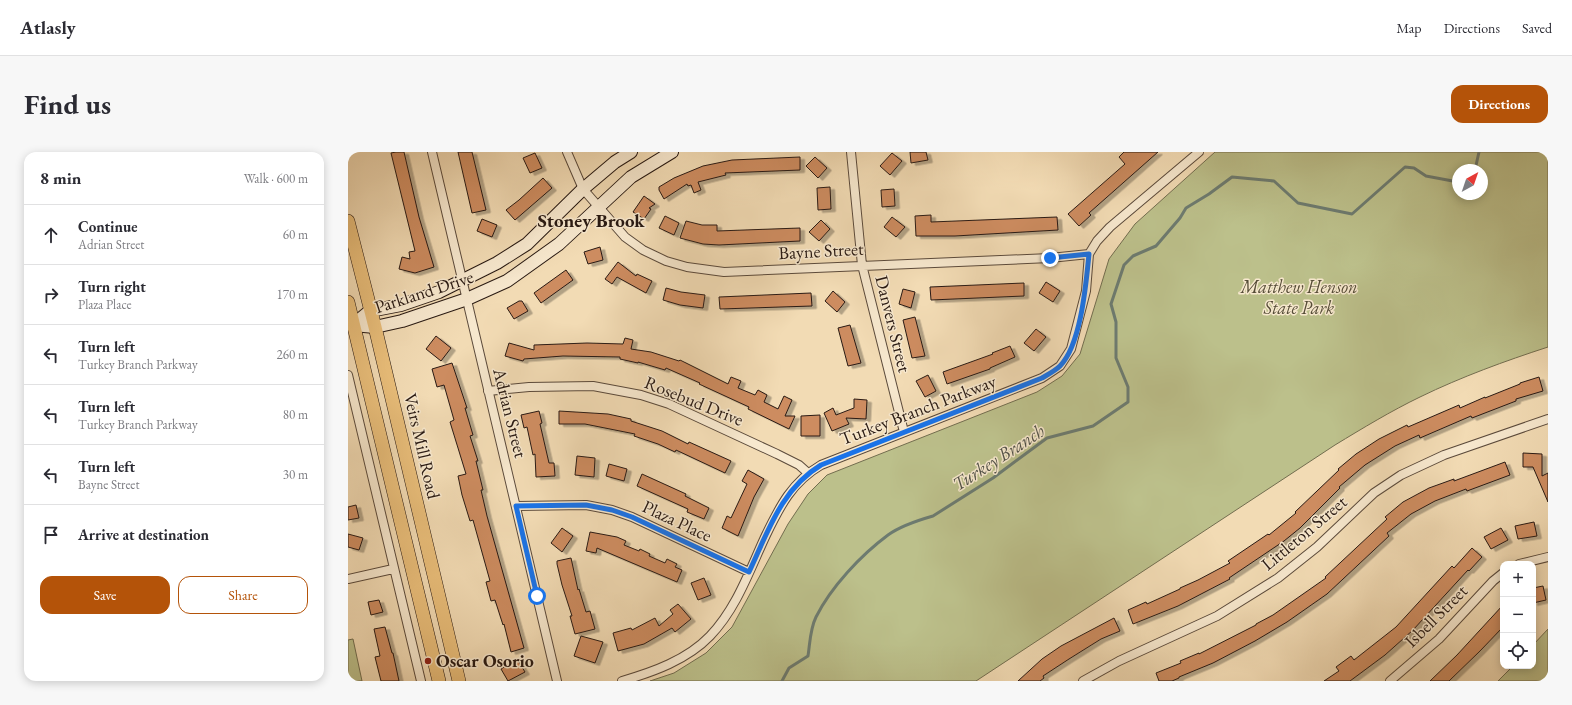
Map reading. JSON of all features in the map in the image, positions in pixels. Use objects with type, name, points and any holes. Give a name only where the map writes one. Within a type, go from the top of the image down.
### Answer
[{"type":"main road","name":"Veirs Mill Road","points":[[348,221],[375,327],[459,681]]},
{"type":"main road","points":[[348,302],[350,326],[439,681]]},
{"type":"street","name":"Adrian Street","points":[[432,152],[557,681]]},
{"type":"street","name":"Bayne Street","points":[[568,152],[583,189],[625,237],[643,250],[666,261],[687,267],[724,272],[1050,258],[1089,254]]},
{"type":"street","name":"Parkland Drive","points":[[350,326],[370,311],[401,306],[439,292],[497,263],[527,244],[583,189],[615,162],[631,152]]},
{"type":"street","name":"Parkland Drive","points":[[350,326],[375,327],[434,311],[467,299],[507,281],[559,244],[631,177],[672,152]]},
{"type":"street","name":"Danvers Street","points":[[851,152],[862,265],[904,432]]},
{"type":"street","name":"Turkey Branch Parkway","points":[[622,681],[651,672],[684,656],[709,636],[721,622],[734,602],[778,510],[795,485],[808,473],[821,465],[1042,378],[1060,366],[1071,349],[1076,335],[1086,291],[1089,254],[1097,241],[1110,227],[1199,152]]},
{"type":"street","points":[[348,375],[421,681]]},
{"type":"street","name":"Rosebud Drive","points":[[488,391],[529,387],[593,386],[641,395],[669,404],[799,465],[808,473]]},
{"type":"street","name":"Littleton Street","points":[[1083,681],[1119,661],[1217,616],[1278,578],[1317,547],[1374,493],[1401,475],[1444,455],[1548,419]]},
{"type":"street","name":"Plaza Place","points":[[516,506],[586,505],[612,510],[632,517],[749,572]]},
{"type":"street","points":[[1534,561],[1548,558]]},
{"type":"street","points":[[348,579],[393,568]]},
{"type":"street","name":"Isbell Street","points":[[1390,681],[1439,639],[1500,575]]},
{"type":"green space","name":"Matthew Henson State Park","points":[[1215,152],[1548,152],[1548,347],[1467,376],[1409,402],[1367,426],[1335,445],[976,681],[650,681],[674,673],[706,653],[732,627],[788,524],[808,494],[827,475],[1037,392],[1062,376],[1080,354],[1109,259],[1135,224]]},
{"type":"green space","points":[[1548,629],[1548,681],[1498,681],[1510,669],[1536,669],[1536,642]]},
{"type":"green space","points":[[353,639],[362,681],[348,681],[348,640]]},
{"type":"building","points":[[404,152],[419,217],[434,267],[415,273],[399,269],[402,257],[410,259],[409,252],[415,251],[391,153]]},
{"type":"building","points":[[458,152],[472,152],[486,210],[472,213]]},
{"type":"building","points":[[910,152],[926,152],[928,160],[911,163]]},
{"type":"building","points":[[1124,152],[1158,152],[1089,213],[1091,215],[1079,226],[1068,214],[1125,164],[1119,157]]},
{"type":"building","points":[[535,153],[542,168],[530,173],[523,158]]},
{"type":"building","points":[[892,153],[902,161],[890,175],[880,166]]},
{"type":"building","points":[[800,157],[800,170],[725,173],[726,175],[698,182],[701,190],[694,193],[691,185],[688,186],[687,184],[664,199],[659,190],[659,187],[674,178],[703,166],[732,160]]},
{"type":"building","points":[[815,157],[827,168],[818,178],[806,166]]},
{"type":"building","points":[[543,178],[552,188],[515,220],[506,210]]},
{"type":"building","points":[[830,187],[831,209],[818,210],[817,188]]},
{"type":"building","points":[[894,189],[895,206],[882,207],[881,190]]},
{"type":"building","points":[[644,196],[655,204],[649,208],[651,209],[644,219],[633,212]]},
{"type":"building","points":[[931,215],[931,222],[1057,217],[1058,230],[955,236],[916,236],[915,216]]},
{"type":"building","points":[[665,216],[679,223],[674,235],[659,228]]},
{"type":"building","points":[[892,217],[905,227],[896,237],[884,227]]},
{"type":"building","points":[[482,219],[497,225],[492,237],[477,231]]},
{"type":"building","points":[[821,220],[830,229],[819,241],[809,232]]},
{"type":"building","points":[[686,221],[702,225],[717,225],[717,231],[800,228],[800,241],[719,245],[703,244],[680,238]]},
{"type":"building","points":[[600,247],[603,260],[588,264],[584,252]]},
{"type":"building","points":[[618,262],[636,276],[637,274],[652,281],[646,293],[617,277],[612,284],[605,279]]},
{"type":"building","points":[[566,270],[573,280],[541,303],[534,293]]},
{"type":"building","points":[[1046,282],[1060,291],[1053,302],[1039,293]]},
{"type":"building","points":[[1024,283],[1024,296],[931,300],[930,287]]},
{"type":"building","points":[[666,288],[681,292],[705,295],[703,308],[680,305],[663,300]]},
{"type":"building","points":[[903,289],[915,292],[911,308],[899,304]]},
{"type":"building","points":[[833,291],[845,302],[837,312],[825,301]]},
{"type":"building","points":[[811,293],[812,306],[720,309],[719,297]]},
{"type":"building","points":[[519,301],[522,301],[528,311],[514,319],[507,308]]},
{"type":"building","points":[[915,317],[925,356],[912,358],[903,320]]},
{"type":"building","points":[[850,325],[861,363],[848,366],[838,328]]},
{"type":"building","points":[[1036,329],[1046,337],[1034,351],[1024,343]]},
{"type":"building","points":[[436,336],[451,348],[441,361],[426,349]]},
{"type":"building","points":[[625,338],[633,340],[631,349],[651,352],[679,361],[680,360],[728,384],[731,377],[741,381],[738,388],[755,395],[758,390],[767,395],[764,402],[778,409],[784,396],[792,400],[785,416],[795,416],[789,429],[748,409],[749,407],[666,368],[665,370],[638,362],[620,359],[620,357],[563,356],[524,359],[523,361],[505,356],[509,343],[534,350],[534,345],[587,343],[623,344]]},
{"type":"building","points":[[1010,346],[1015,357],[990,369],[947,384],[943,372],[993,354],[992,353]]},
{"type":"building","points":[[452,363],[467,408],[465,408],[473,435],[470,436],[478,461],[476,461],[487,516],[524,648],[511,652],[504,624],[503,625],[495,600],[491,601],[486,582],[490,581],[473,520],[470,521],[462,495],[458,476],[466,474],[450,422],[454,420],[444,385],[437,387],[432,369]]},
{"type":"building","points":[[928,375],[936,391],[925,397],[916,381]]},
{"type":"building","points":[[1539,377],[1543,391],[1516,399],[1516,401],[1472,418],[1471,416],[1420,438],[1419,435],[1395,446],[1365,465],[1339,487],[1340,488],[1300,528],[1284,541],[1229,578],[1230,579],[1178,606],[1133,624],[1128,610],[1146,602],[1147,604],[1180,589],[1230,563],[1228,561],[1268,534],[1269,535],[1296,513],[1295,512],[1339,470],[1338,469],[1356,454],[1379,439],[1407,425],[1408,427],[1459,405],[1460,408],[1520,383]]},
{"type":"building","points":[[854,399],[867,400],[866,419],[846,418],[849,424],[832,431],[824,413],[833,408],[836,415],[854,408]]},
{"type":"building","points":[[539,411],[542,423],[540,424],[549,463],[554,463],[555,476],[536,477],[535,454],[533,455],[527,427],[524,428],[521,415]]},
{"type":"building","points":[[559,411],[608,414],[631,419],[631,421],[662,431],[688,444],[689,442],[731,461],[725,473],[676,450],[675,452],[658,444],[634,436],[635,434],[585,424],[559,424]]},
{"type":"building","points":[[820,415],[820,436],[801,436],[801,416]]},
{"type":"building","points":[[1523,453],[1542,454],[1542,476],[1548,473],[1548,502],[1533,467],[1523,467]]},
{"type":"building","points":[[577,456],[595,458],[594,477],[575,475]]},
{"type":"building","points":[[1505,462],[1510,475],[1435,501],[1411,514],[1387,533],[1389,536],[1327,594],[1287,622],[1213,663],[1172,681],[1159,681],[1156,673],[1181,663],[1180,661],[1199,654],[1256,625],[1326,578],[1325,577],[1387,519],[1385,517],[1403,502],[1429,488],[1454,479],[1454,481]]},
{"type":"building","points":[[609,464],[627,469],[624,481],[606,476]]},
{"type":"building","points":[[748,470],[764,479],[754,497],[738,536],[722,528],[727,516],[731,518],[747,484],[742,481]]},
{"type":"building","points":[[642,474],[686,494],[685,496],[709,508],[704,519],[687,512],[688,509],[637,486]]},
{"type":"building","points":[[356,505],[359,518],[348,520],[348,507]]},
{"type":"building","points":[[1534,522],[1537,536],[1518,539],[1515,526]]},
{"type":"building","points":[[562,528],[573,536],[562,552],[551,543]]},
{"type":"building","points":[[1501,528],[1508,540],[1491,549],[1484,537]]},
{"type":"building","points":[[590,532],[617,537],[626,541],[624,545],[639,551],[640,549],[650,554],[649,556],[665,563],[667,559],[677,564],[675,567],[682,570],[677,582],[597,548],[596,553],[586,551]]},
{"type":"building","points":[[348,534],[363,538],[359,550],[348,547]]},
{"type":"building","points":[[1472,548],[1482,557],[1469,571],[1468,570],[1413,630],[1385,655],[1350,681],[1324,681],[1339,671],[1336,667],[1351,656],[1354,660],[1396,627],[1452,566],[1454,568]]},
{"type":"building","points":[[571,558],[578,590],[579,589],[586,612],[590,611],[595,629],[575,634],[570,616],[572,616],[557,564],[557,561]]},
{"type":"building","points":[[704,578],[711,595],[698,600],[691,583]]},
{"type":"building","points":[[1543,586],[1546,600],[1536,602],[1536,587]]},
{"type":"building","points":[[379,600],[383,612],[371,615],[368,602]]},
{"type":"building","points":[[678,604],[691,619],[675,632],[672,628],[644,644],[618,651],[613,633],[631,628],[632,630],[655,618],[659,626],[673,614],[670,610]]},
{"type":"building","points":[[1500,608],[1500,630],[1480,651],[1449,681],[1430,681],[1457,655]]},
{"type":"building","points":[[1114,618],[1120,631],[1101,639],[1069,659],[1043,676],[1044,678],[1040,681],[1018,681],[1042,659],[1061,646]]},
{"type":"building","points":[[385,627],[393,653],[399,681],[381,681],[375,657],[380,656],[374,629]]},
{"type":"building","points":[[581,636],[603,642],[595,663],[574,656]]},
{"type":"building","points":[[517,659],[525,672],[508,681],[501,669]]},
{"type":"waterway","name":"Turkey Branch","points":[[1476,164],[1479,152]]},
{"type":"waterway","name":"Turkey Branch","points":[[782,681],[789,668],[808,656],[811,631],[814,622],[830,594],[857,562],[878,543],[898,529],[933,516],[993,478],[1047,438],[1093,426],[1128,402],[1128,387],[1116,358],[1116,322],[1111,304],[1124,265],[1133,256],[1156,246],[1180,218],[1186,208],[1209,194],[1232,177],[1274,181],[1298,203],[1352,214],[1405,167],[1414,168],[1426,176],[1452,181]]},
{"type":"place","name":"Oscar Osorio","points":[[428,661]]},
{"type":"district","name":"Stoney Brook","points":[[591,220]]},
{"type":"route","points":[[537,596],[516,506],[586,505],[612,510],[632,517],[749,572],[778,510],[795,485],[808,473],[821,465],[1042,378],[1060,366],[1071,349],[1076,335],[1086,291],[1089,254],[1050,258]]}]
